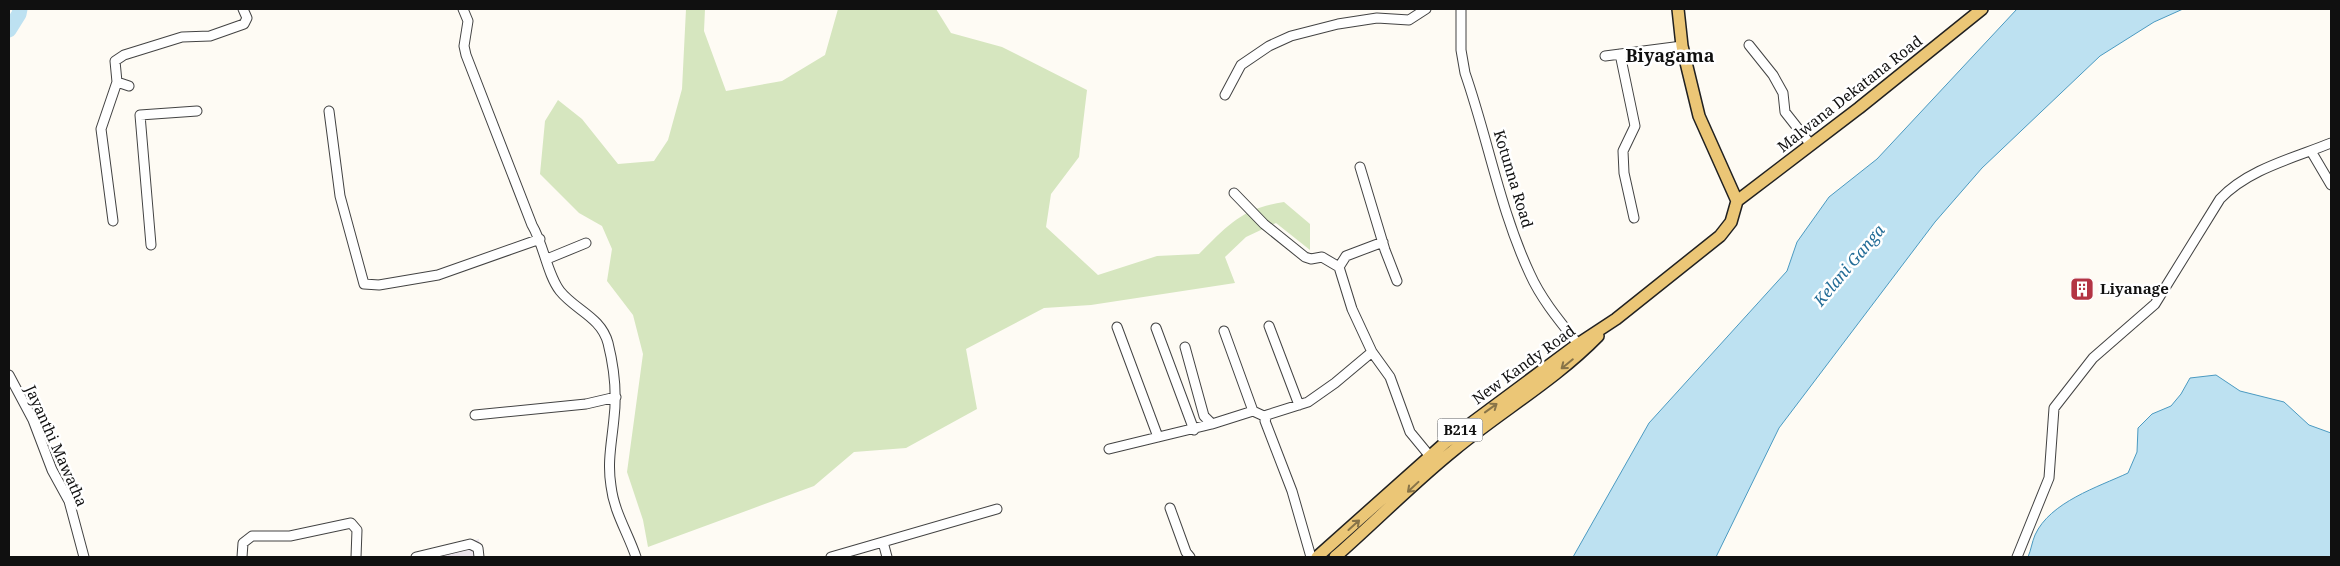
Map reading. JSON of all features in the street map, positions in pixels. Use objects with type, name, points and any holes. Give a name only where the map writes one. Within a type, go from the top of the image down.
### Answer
[{"type":"main road","points":[[1678,9],[1682,46],[1699,116],[1737,201]]},
{"type":"main road","name":"Malwana Dekatana Road","points":[[1737,201],[1982,9]]},
{"type":"main road","name":"New Kandy Road","points":[[1318,557],[1433,460],[1581,347],[1720,236],[1731,222],[1737,201]]},
{"type":"main road","name":"New Kandy Road","points":[[1335,557],[1433,460]]},
{"type":"street","points":[[113,221],[101,129],[117,82],[115,61],[124,55],[182,37],[210,36],[244,24],[247,18],[243,9]]},
{"type":"street","points":[[463,9],[468,21],[464,46],[466,55],[532,225],[540,239],[561,292],[602,329],[612,362],[616,397],[609,454],[611,486],[619,518],[636,557]]},
{"type":"street","points":[[1225,95],[1240,65],[1269,46],[1291,36],[1338,24],[1377,18],[1409,20],[1426,9]]},
{"type":"street","name":"Kotunna Road","points":[[1460,9],[1461,50],[1465,73],[1516,239],[1539,291],[1581,347]]},
{"type":"street","points":[[1749,45],[1773,75],[1783,93],[1786,112],[1811,144]]},
{"type":"street","points":[[1605,56],[1682,46]]},
{"type":"street","points":[[1620,54],[1635,126],[1623,151],[1624,173],[1634,218]]},
{"type":"street","points":[[117,82],[128,86]]},
{"type":"street","points":[[151,245],[140,115],[197,111]]},
{"type":"street","points":[[329,111],[340,196],[364,284],[379,285],[438,275],[540,239]]},
{"type":"street","points":[[2017,557],[2049,478],[2054,408],[2092,358],[2155,304],[2220,200],[2230,188],[2245,178],[2331,143]]},
{"type":"street","points":[[2311,151],[2331,185]]},
{"type":"street","points":[[1360,167],[1383,242],[1398,281]]},
{"type":"street","points":[[1234,193],[1264,224],[1305,257],[1311,259],[1322,257],[1339,267],[1352,309],[1372,352],[1390,377],[1410,432],[1433,460]]},
{"type":"street","points":[[1339,267],[1346,256],[1383,242]]},
{"type":"street","points":[[547,259],[586,243]]},
{"type":"street","points":[[1269,326],[1298,405]]},
{"type":"street","points":[[1117,327],[1158,437]]},
{"type":"street","points":[[1156,328],[1194,430]]},
{"type":"street","points":[[1224,331],[1253,412]]},
{"type":"street","points":[[1185,347],[1204,416],[1212,424]]},
{"type":"street","points":[[1266,417],[1267,415],[1308,402],[1335,383],[1372,352]]},
{"type":"street","name":"Jayanthi Mawatha","points":[[9,375],[33,420],[48,461],[69,501],[84,557]]},
{"type":"street","points":[[475,415],[586,404],[616,397]]},
{"type":"street","points":[[1109,449],[1194,430],[1253,412],[1266,417]]},
{"type":"street","points":[[1266,417],[1266,425],[1292,491],[1311,557]]},
{"type":"street","points":[[1170,508],[1186,552],[1190,557]]},
{"type":"street","points":[[831,557],[997,509]]},
{"type":"street","points":[[242,557],[246,538],[252,536],[290,536],[351,523],[357,530],[356,557]]},
{"type":"street","points":[[883,542],[887,557]]},
{"type":"street","points":[[416,557],[470,544],[478,548],[479,557]]},
{"type":"shaded area","points":[[479,539],[480,557],[410,557]]},
{"type":"green space","points":[[686,9],[705,9],[704,31],[726,91],[782,81],[825,55],[838,9],[936,9],[951,33],[1002,47],[1087,90],[1079,157],[1051,194],[1046,227],[1098,275],[1157,256],[1199,254],[1228,226],[1246,213],[1284,202],[1310,224],[1310,250],[1276,223],[1246,237],[1225,257],[1235,283],[1091,305],[1044,308],[966,349],[977,409],[906,448],[854,452],[814,486],[648,547],[643,520],[627,472],[643,354],[633,315],[607,281],[612,249],[602,226],[579,213],[540,174],[545,121],[558,100],[582,119],[618,164],[654,161],[668,140],[682,89]]},
{"type":"water","name":"Kelani Ganga","points":[[2017,9],[2183,9],[2154,22],[2100,56],[1982,168],[1935,222],[1779,428],[1716,557],[1573,557],[1649,423],[1787,271],[1797,242],[1829,197],[1877,159]]},
{"type":"water","points":[[2216,375],[2240,391],[2284,402],[2309,425],[2331,433],[2331,557],[2028,557],[2035,535],[2042,523],[2052,513],[2089,490],[2128,473],[2137,452],[2138,428],[2152,414],[2171,406],[2181,394],[2190,378]]},
{"type":"waterway","points":[[9,30],[20,9]]},
{"type":"place","name":"Liyanage","points":[[2082,289]]},
{"type":"district","name":"Biyagama","points":[[1670,56]]}]
